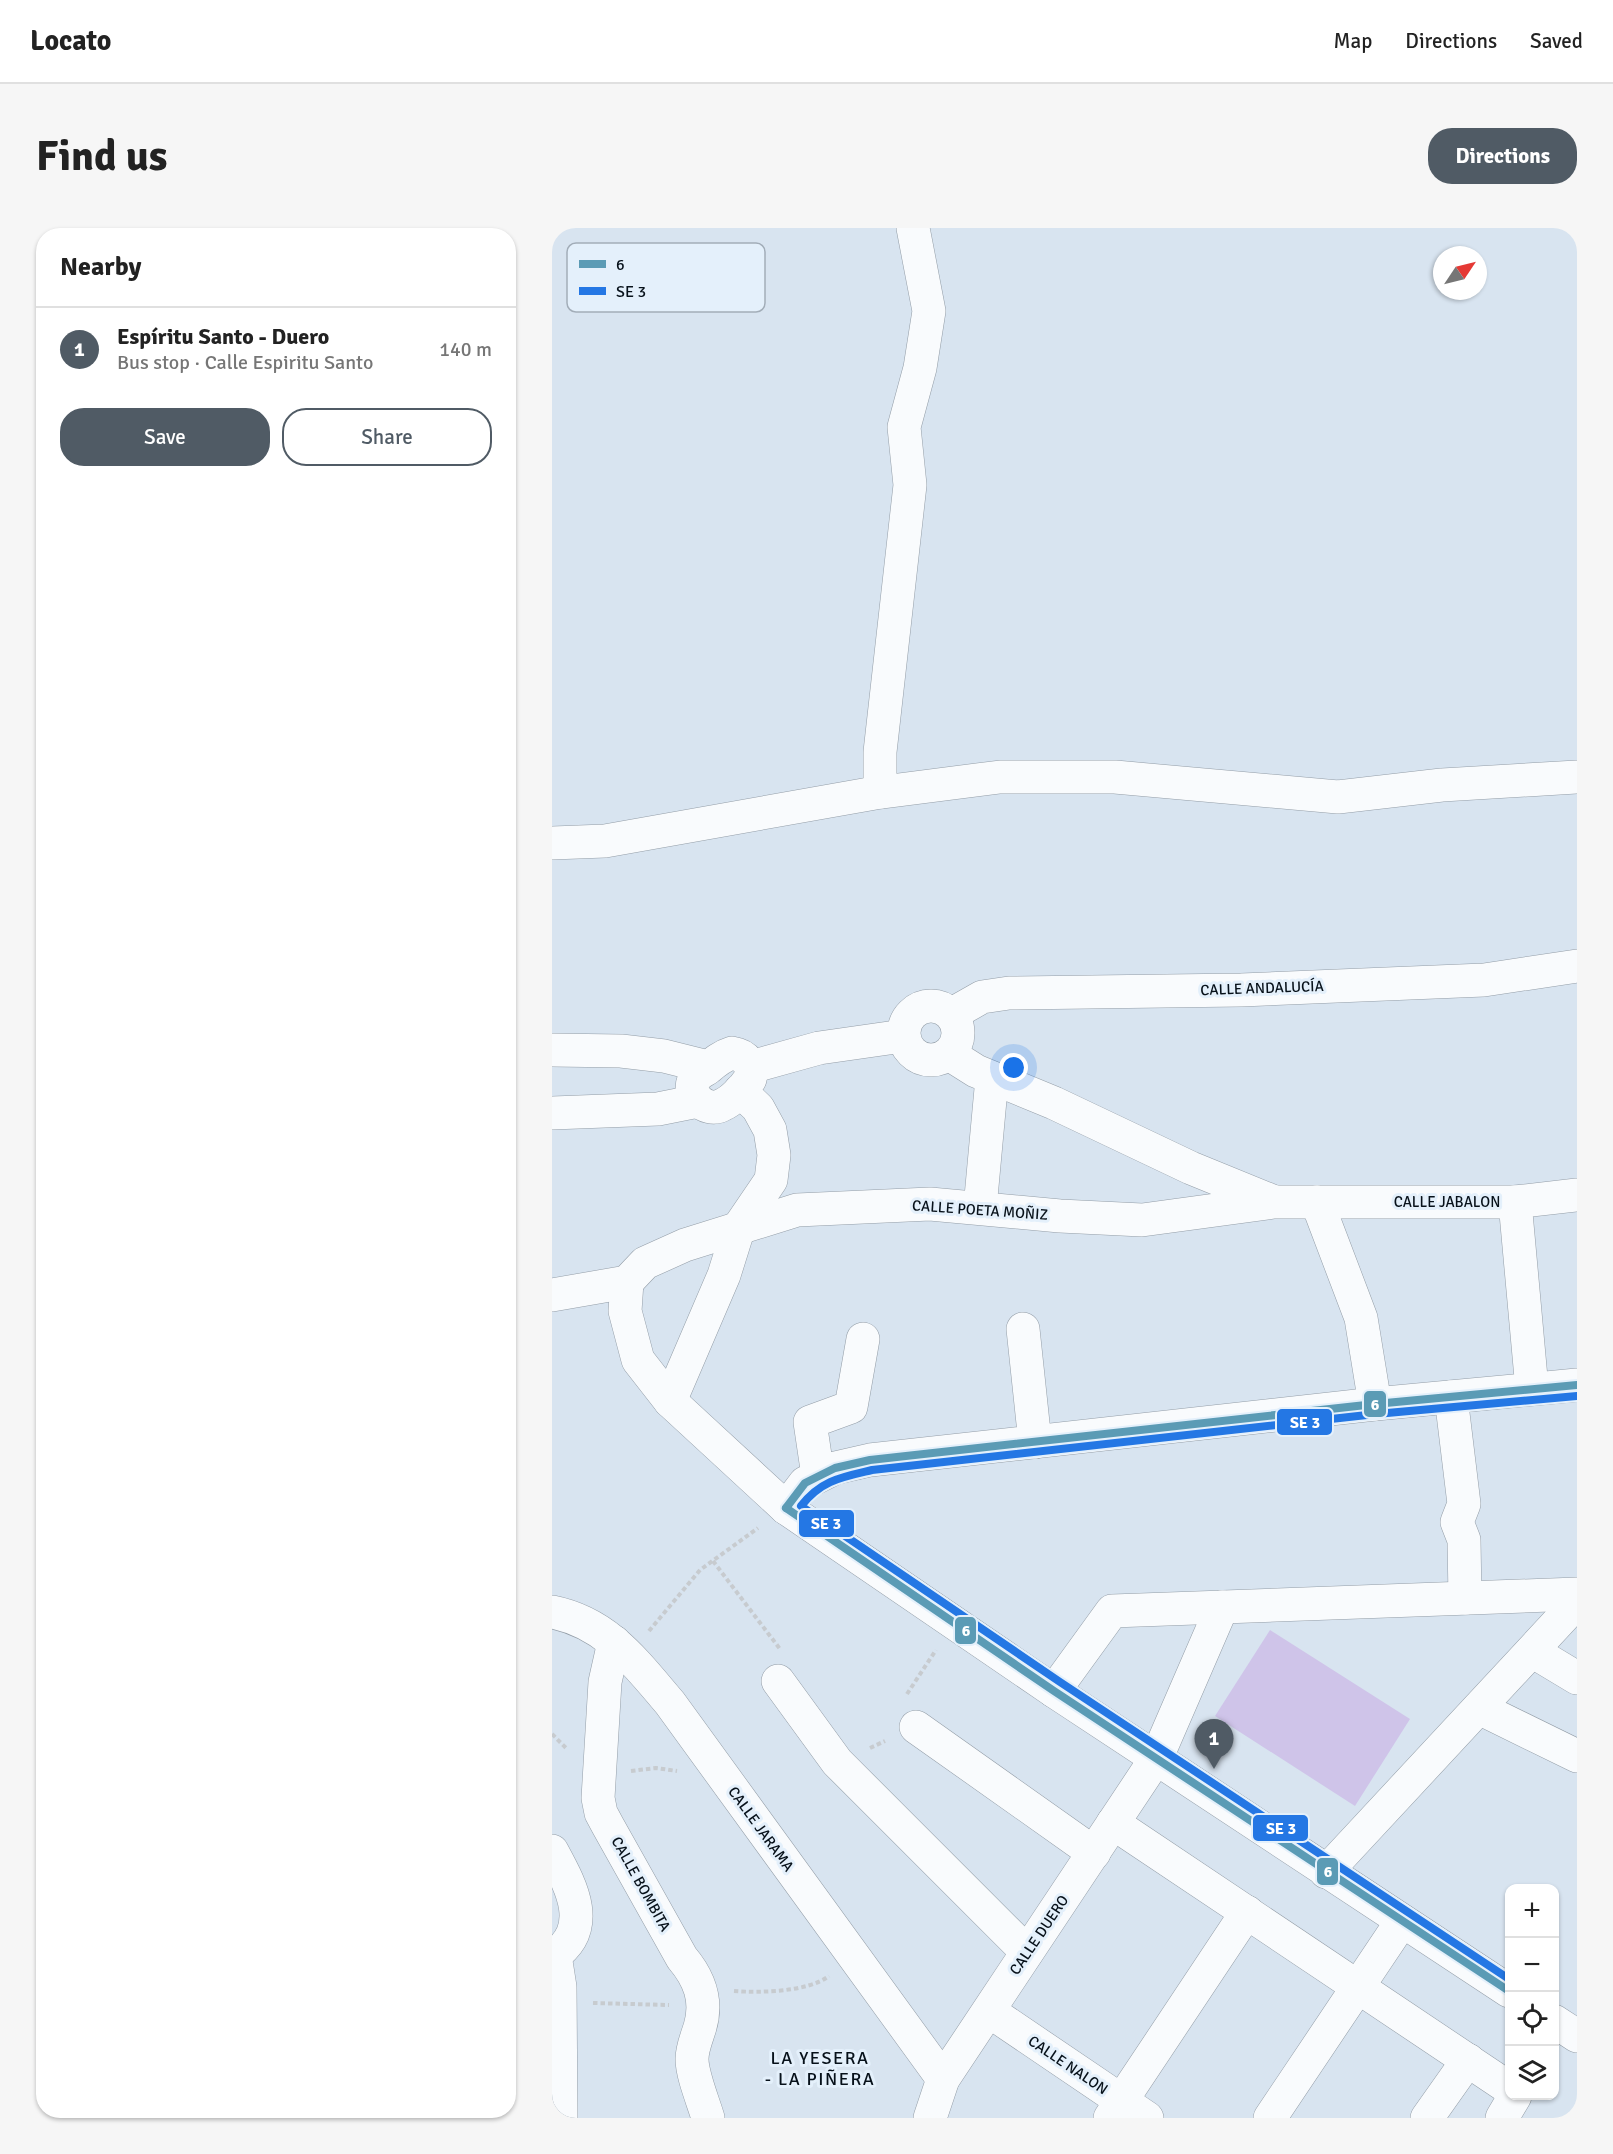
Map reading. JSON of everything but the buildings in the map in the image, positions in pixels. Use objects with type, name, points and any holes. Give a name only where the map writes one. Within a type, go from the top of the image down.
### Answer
[{"type":"street","points":[[880,792],[880,752],[910,485],[904,427],[920,368],[929,311],[913,228]]},
{"type":"street","points":[[552,843],[605,841],[880,792],[1000,777],[1115,777],[1338,797],[1442,786],[1577,777]]},
{"type":"street","name":"CALLE ANDALUCÍA","points":[[952,1014],[982,997],[1009,993],[1241,990],[1484,980],[1577,966]]},
{"type":"street","points":[[933,1005],[952,1014],[957,1024],[958,1034],[956,1045],[949,1054],[940,1059],[929,1060],[918,1057],[910,1051],[903,1036],[906,1020],[912,1011],[922,1006],[933,1005]]},
{"type":"street","points":[[670,1401],[724,1275],[739,1227],[771,1180],[774,1155],[770,1130],[745,1079],[744,1056],[732,1053],[720,1058],[696,1077],[693,1083],[694,1096],[703,1105],[716,1108],[727,1102],[745,1079],[819,1048],[903,1036]]},
{"type":"street","points":[[552,1050],[621,1051],[664,1056],[708,1067]]},
{"type":"street","points":[[949,1054],[976,1071],[1054,1103],[1191,1168],[1274,1202]]},
{"type":"street","points":[[980,1208],[992,1078]]},
{"type":"street","points":[[552,1113],[658,1110],[698,1101]]},
{"type":"street","name":"CALLE JABALON","points":[[1317,1202],[1515,1202],[1577,1195]]},
{"type":"street","name":"CALLE POETA MOÑIZ","points":[[627,1282],[645,1263],[685,1245],[797,1210],[910,1218],[930,1204],[980,1208],[1033,1226],[1142,1220],[1274,1202],[1317,1202]]},
{"type":"street","points":[[1317,1202],[1361,1318],[1375,1404]]},
{"type":"street","points":[[1515,1202],[1532,1389]]},
{"type":"street","points":[[552,1295],[627,1282],[625,1311],[638,1360],[670,1401],[786,1508],[1054,1691],[1505,1988]]},
{"type":"street","points":[[1023,1329],[1035,1442]]},
{"type":"street","points":[[818,1476],[810,1422],[851,1407],[863,1340]]},
{"type":"street","points":[[786,1508],[806,1483],[818,1476],[835,1468],[870,1460],[1375,1404],[1577,1385]]},
{"type":"street","points":[[1451,1397],[1464,1504],[1457,1522],[1464,1540],[1465,1598]]},
{"type":"street","points":[[1054,1691],[1112,1611],[1577,1594]]},
{"type":"street","points":[[1326,1872],[1577,1602]]},
{"type":"street","name":"CALLE DUERO","points":[[930,2118],[943,2079],[1157,1757],[1222,1607]]},
{"type":"street","name":"CALLE JARAMA","points":[[552,1612],[570,1615],[602,1631],[621,1648],[669,1703],[943,2079]]},
{"type":"street","name":"CALLE BOMBITA","points":[[621,1648],[605,1682],[598,1798],[605,1820],[682,1958],[693,1971],[702,1997]]},
{"type":"street","points":[[1532,1651],[1577,1678]]},
{"type":"street","points":[[777,1681],[837,1762],[1028,1952]]},
{"type":"street","points":[[1479,1708],[1577,1756]]},
{"type":"street","points":[[916,1727],[1094,1853]]},
{"type":"street","points":[[1113,1823],[1505,2085]]},
{"type":"street","points":[[552,1851],[577,1906],[572,1933],[554,1956],[560,1987],[561,2118]]},
{"type":"street","points":[[1126,2112],[1247,1912]]},
{"type":"street","points":[[1270,2118],[1402,1921]]},
{"type":"street","points":[[702,1997],[692,2059],[694,2074],[708,2118]]},
{"type":"street","name":"CALLE NALON","points":[[988,2012],[1126,2112]]},
{"type":"street","points":[[1428,2118],[1468,2060]]},
{"type":"street","points":[[1502,2118],[1513,2100]]},
{"type":"path","points":[[621,1648],[700,1570],[786,1508]]},
{"type":"path","points":[[713,1561],[790,1662],[777,1681]]},
{"type":"path","points":[[599,1783],[625,1771],[656,1768],[682,1772],[705,1752]]},
{"type":"path","points":[[560,2003],[702,1997],[792,1989],[823,1981],[841,1967],[852,1954]]},
{"type":"shaded area","points":[[1270,1630],[1410,1719],[1355,1806],[1215,1716]]},
{"type":"transit line","name":"6","points":[[786,1508],[805,1483],[835,1468],[870,1460],[1375,1404],[1577,1385]]},
{"type":"transit line","points":[[1505,1976],[1060,1682],[801,1506],[824,1485],[872,1470],[1376,1414],[1577,1396]]},
{"type":"transit line","name":"6","points":[[786,1508],[1054,1691],[1505,1988]]},
{"type":"place","name":"Espíritu Santo - Duero","points":[[1214,1769]]},
{"type":"district","name":"LA YESERA - LA PIÑERA","points":[[820,2068]]}]
